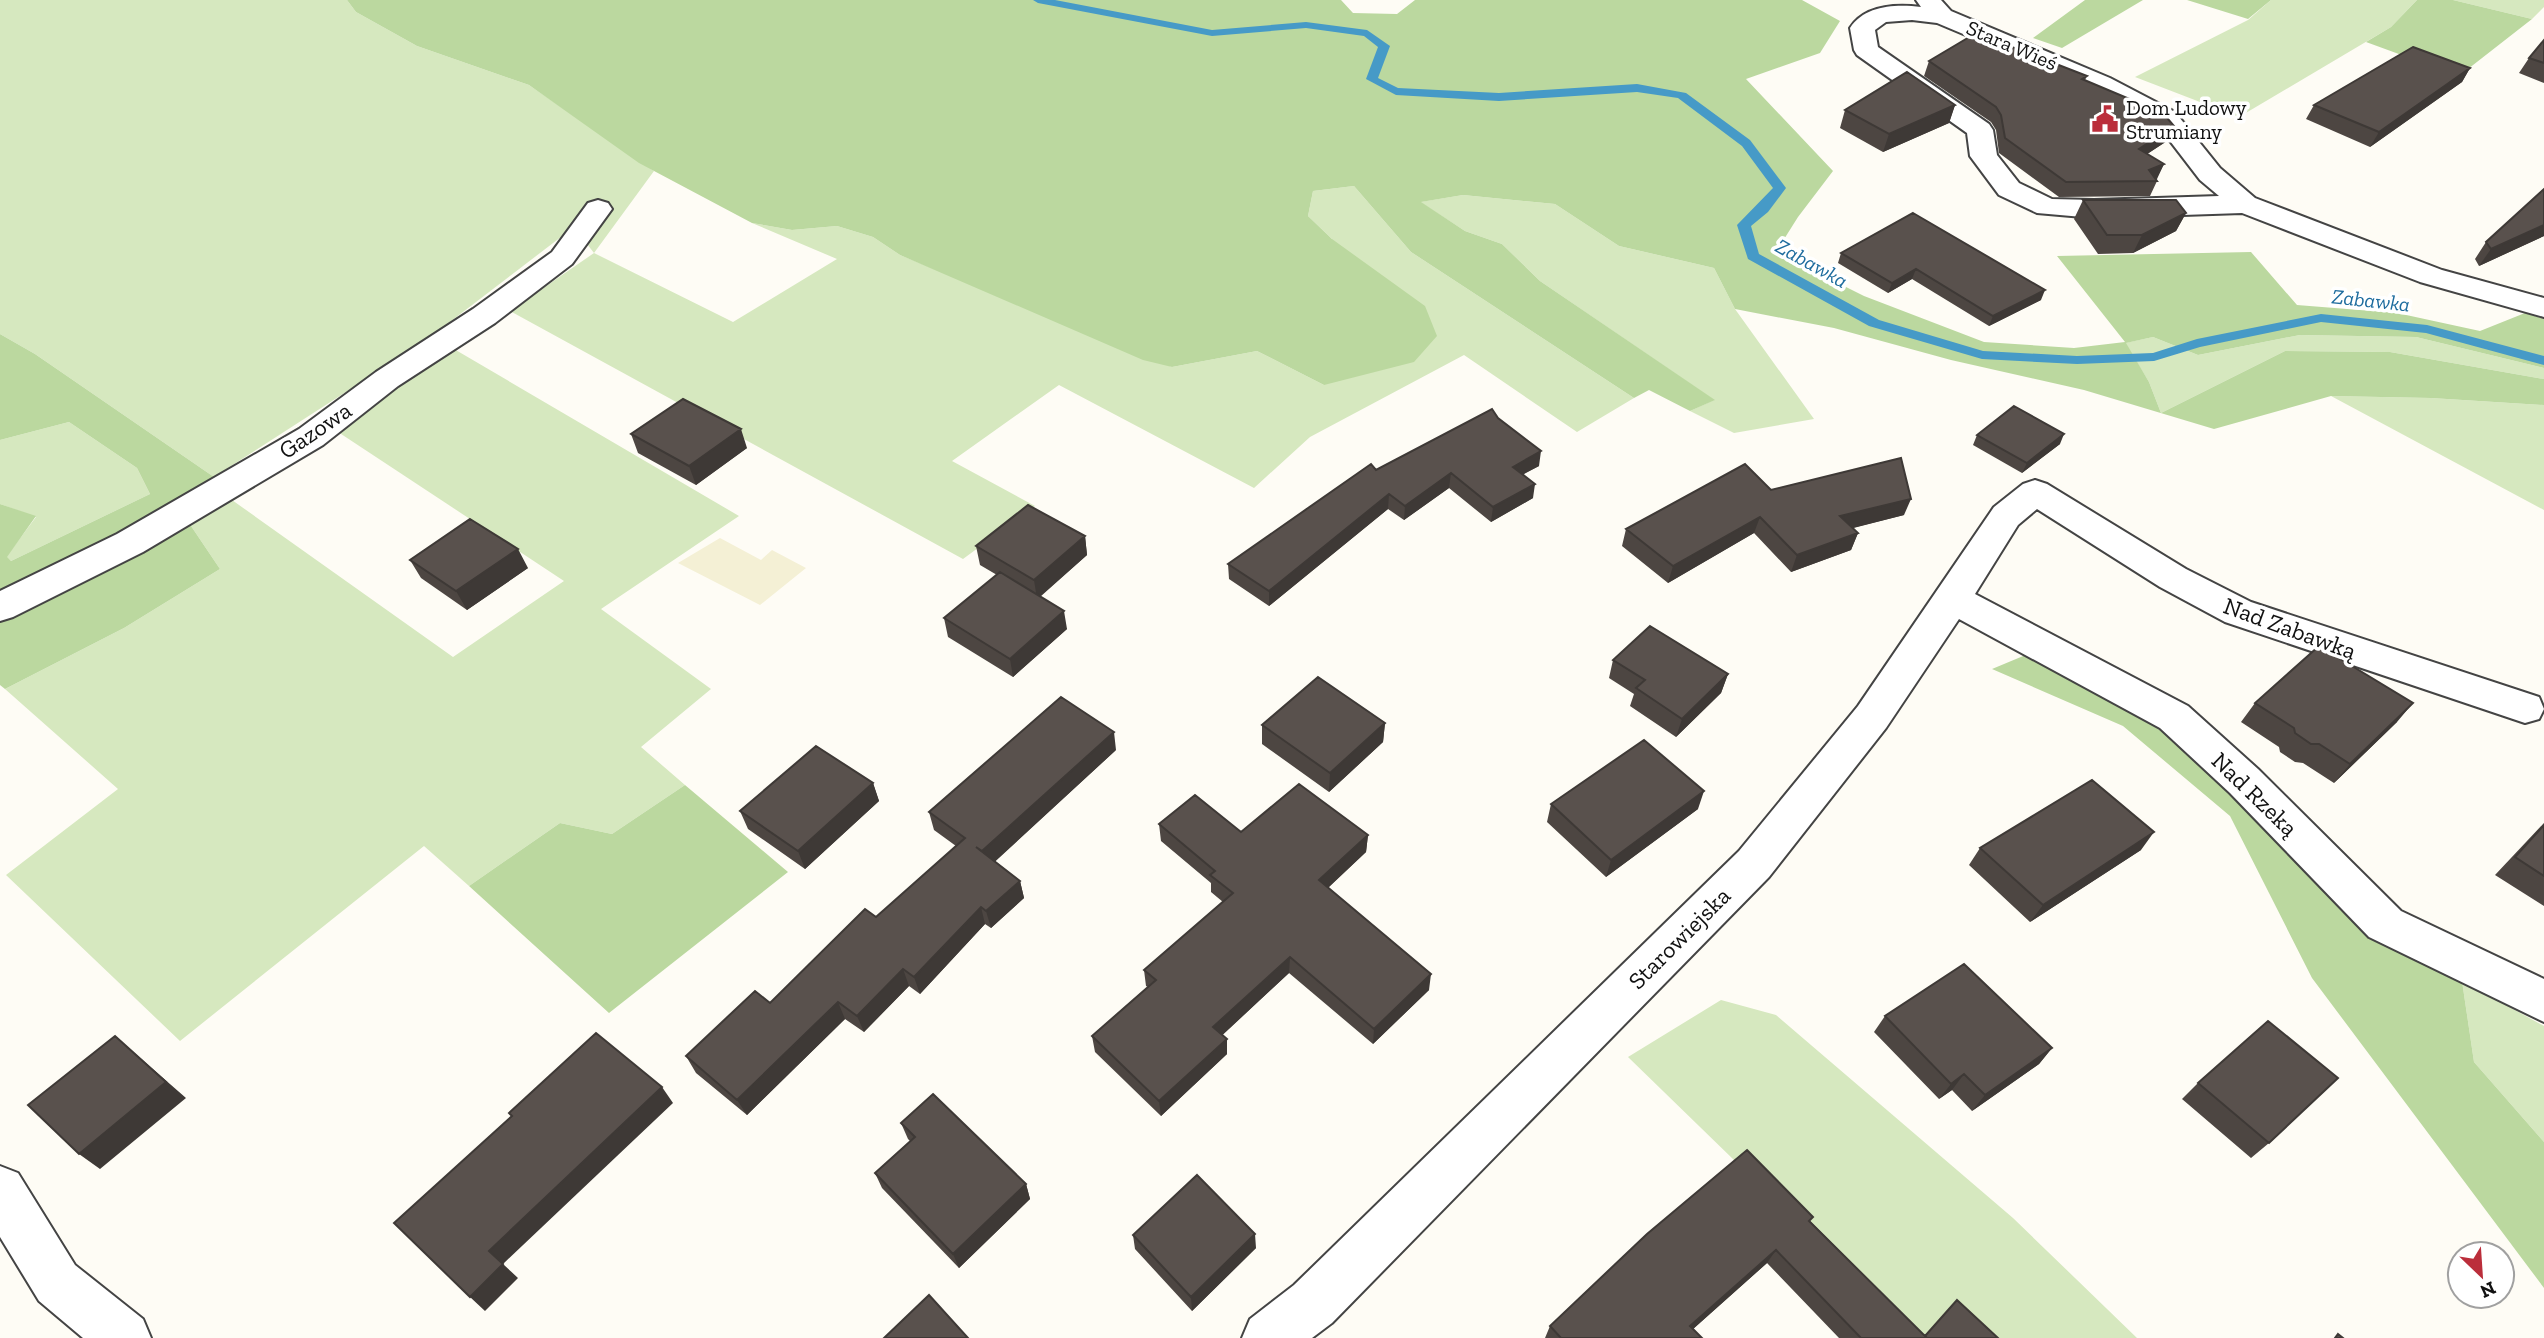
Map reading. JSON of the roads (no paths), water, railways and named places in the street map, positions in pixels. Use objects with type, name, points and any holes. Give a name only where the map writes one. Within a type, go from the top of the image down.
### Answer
[{"type":"street","name":"Stara Wieś","points":[[1935,8],[2101,83],[2166,118],[2210,174],[2245,205],[2094,209],[2046,206],[2031,201],[2009,189],[1984,156],[1980,130],[1866,50],[1862,28],[1880,15],[1935,8]]},
{"type":"street","points":[[2245,205],[2431,276],[2544,308]]},
{"type":"street","name":"Gazowa","points":[[0,607],[130,543],[311,437],[387,379],[484,316],[562,258],[598,209]]},
{"type":"street","name":"Starowiejska","points":[[1269,1338],[1313,1304],[1754,864],[1872,717],[2006,516],[2035,492]]},
{"type":"street","name":"Nad Zabawką","points":[[2035,492],[2173,578],[2238,612],[2525,708]]},
{"type":"street","name":"Nad Rzeką","points":[[1953,599],[2174,717],[2244,781],[2385,924],[2544,1001]]},
{"type":"street","points":[[0,1190],[57,1283],[124,1338]]},
{"type":"waterway","name":"Zabawka","points":[[1038,0],[1212,33],[1306,25],[1367,33],[1384,46],[1372,79],[1396,91],[1499,97],[1637,88],[1682,95],[1746,143],[1780,188],[1763,209],[1744,225],[1753,256],[1874,323],[1982,355],[2077,360],[2154,357],[2197,343],[2321,318],[2427,329],[2544,361]]},
{"type":"place","name":"Dom Ludowy Strumiany","points":[[2105,119]]}]
